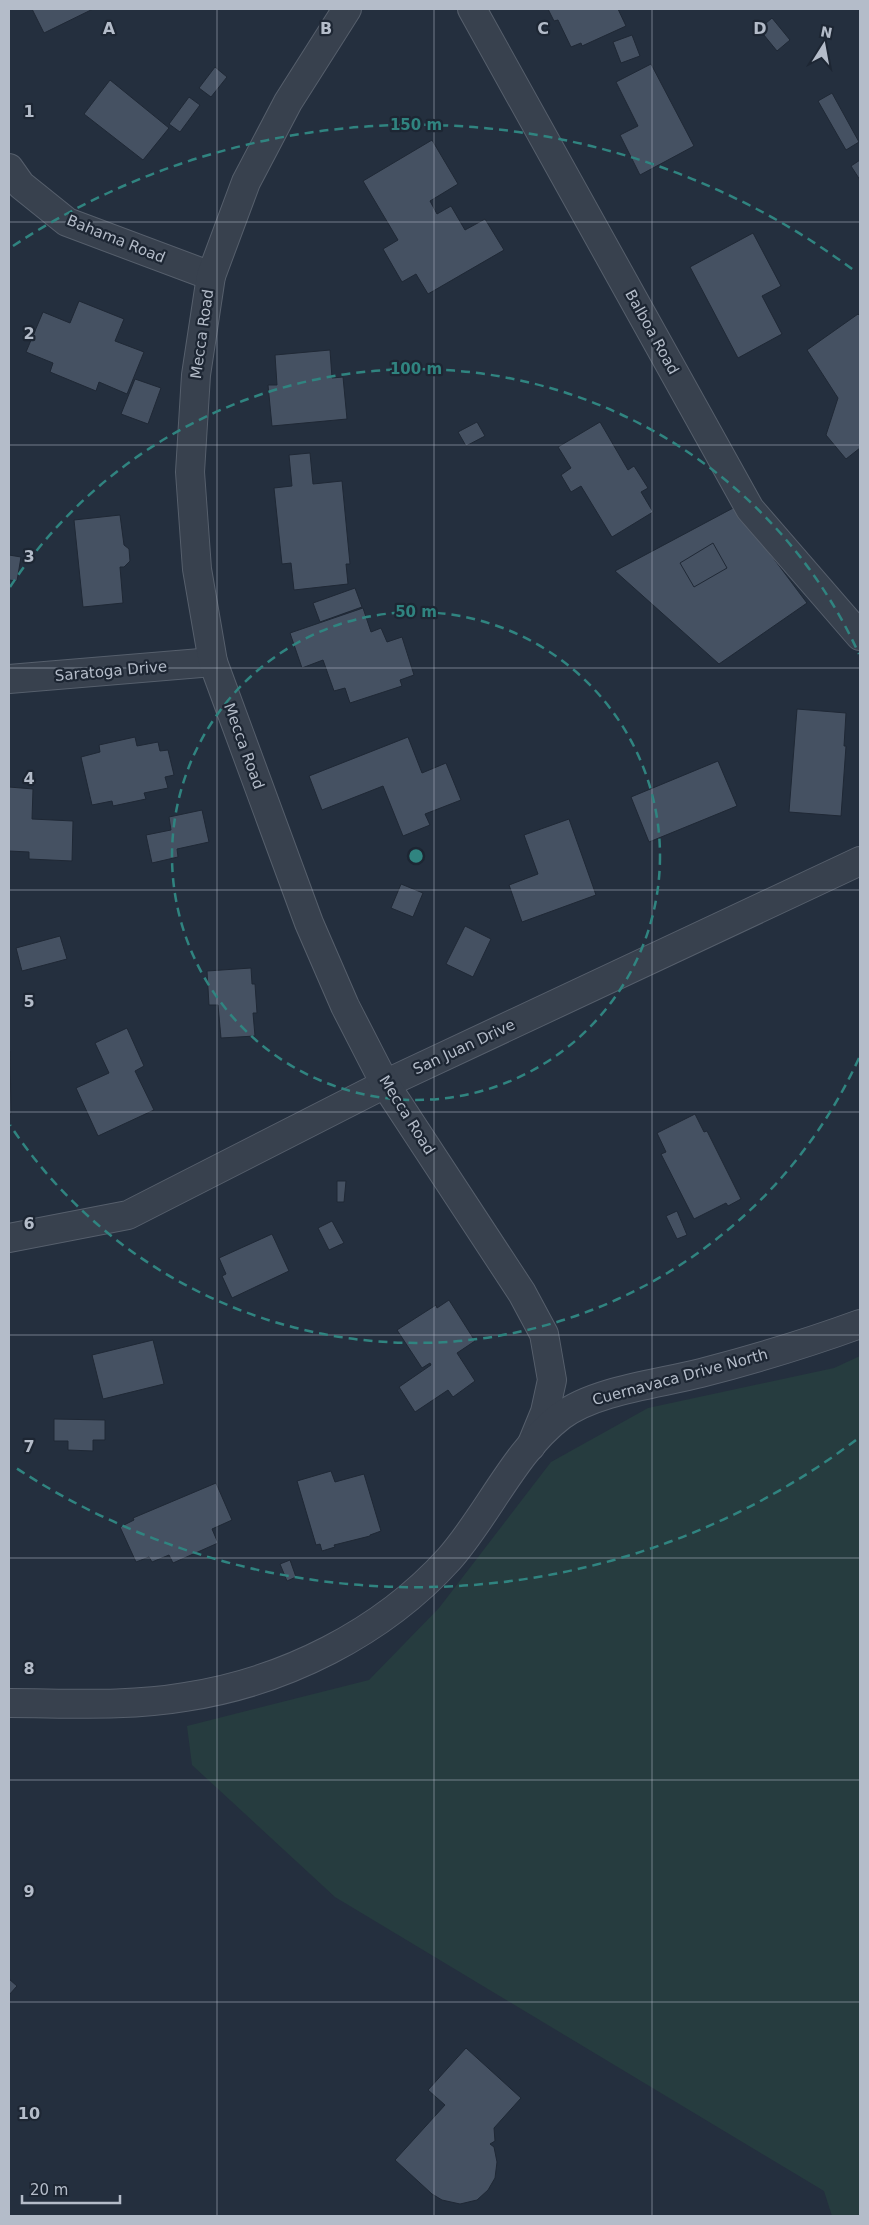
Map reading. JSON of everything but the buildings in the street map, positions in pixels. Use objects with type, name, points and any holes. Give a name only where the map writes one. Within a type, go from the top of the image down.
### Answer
[{"type":"street","name":"Mecca Road","points":[[347,9],[288,102],[250,174],[211,276],[196,375],[190,472],[197,569],[213,662],[309,923],[345,1006],[386,1084],[522,1293],[544,1334],[552,1380],[545,1412],[531,1446]]},
{"type":"street","name":"Balboa Road","points":[[472,9],[750,509],[860,636]]},
{"type":"street","name":"Bahama Road","points":[[9,168],[21,185],[67,222],[211,276]]},
{"type":"street","name":"Saratoga Drive","points":[[9,679],[213,662]]},
{"type":"street","name":"San Juan Drive","points":[[9,1238],[128,1215],[386,1084],[860,861]]},
{"type":"street","name":"Cuernavaca Drive North","points":[[9,1703],[105,1704],[185,1698],[261,1680],[325,1654],[395,1609],[449,1558],[531,1446],[561,1417],[591,1399],[730,1365],[805,1344],[860,1324]]},
{"type":"green space","points":[[860,1356],[860,2216],[832,2216],[824,2191],[335,1897],[192,1765],[187,1726],[369,1680],[439,1608],[551,1462],[648,1408],[834,1368]]}]
